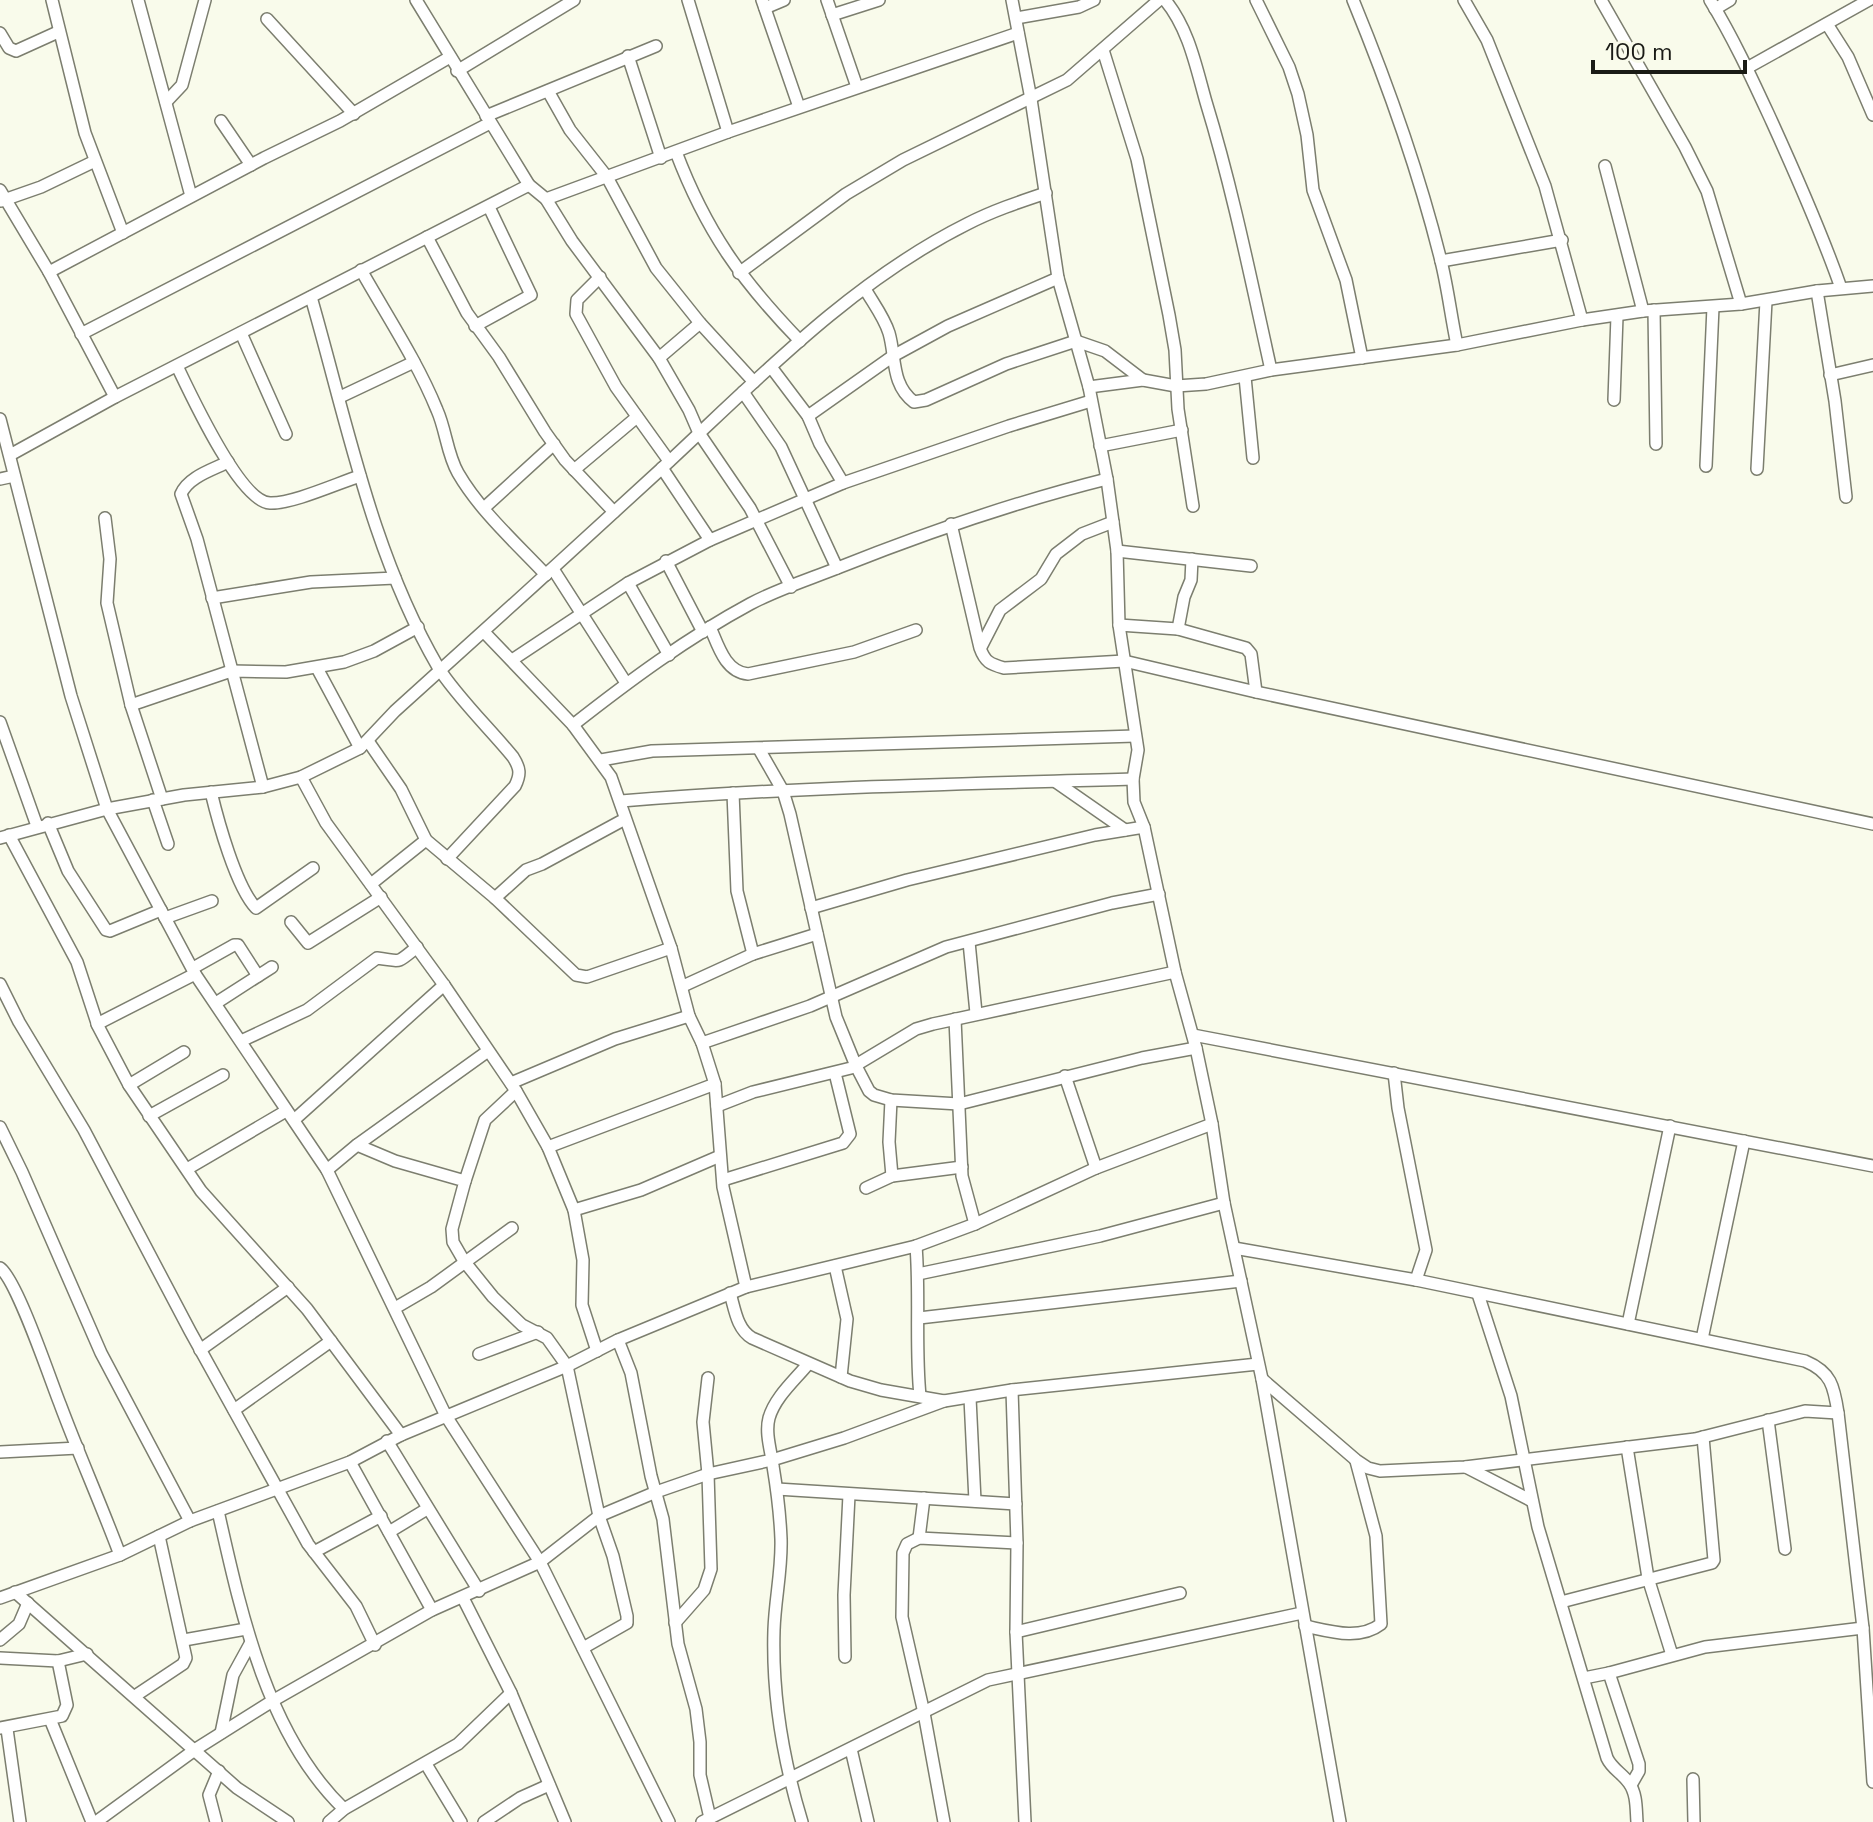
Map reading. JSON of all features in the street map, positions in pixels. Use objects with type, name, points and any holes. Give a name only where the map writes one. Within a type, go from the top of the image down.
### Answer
[{"type":"street","points":[[52,0],[75,100],[123,233]]},
{"type":"street","points":[[138,0],[191,196]]},
{"type":"street","points":[[166,102],[182,85],[205,0]]},
{"type":"street","points":[[457,71],[574,0]]},
{"type":"street","points":[[688,0],[728,132]]},
{"type":"street","points":[[784,0],[764,4],[799,107]]},
{"type":"street","points":[[827,0],[857,87]]},
{"type":"street","points":[[832,15],[879,0]]},
{"type":"street","points":[[1012,0],[1031,99],[1058,278],[1089,387],[1107,479],[1117,551],[1119,625],[1135,736],[1137,763],[1133,779],[1134,802],[1144,827],[1212,1124],[1224,1203],[1262,1379],[1340,1822]]},
{"type":"street","points":[[1016,18],[1079,7],[1094,0]]},
{"type":"street","points":[[739,273],[846,194],[903,160],[1067,80],[1159,0]]},
{"type":"street","points":[[1165,0],[1190,45],[1223,156],[1271,370]]},
{"type":"street","points":[[1256,0],[1289,67],[1298,94],[1307,135],[1313,190],[1346,280],[1362,358]]},
{"type":"street","points":[[1353,0],[1390,91],[1441,261],[1457,345]]},
{"type":"street","points":[[1464,0],[1495,59],[1545,186],[1582,320]]},
{"type":"street","points":[[1601,0],[1707,191],[1741,304]]},
{"type":"street","points":[[1730,0],[1712,4],[1747,68],[1820,227],[1841,288]]},
{"type":"street","points":[[1747,68],[1869,0]]},
{"type":"street","points":[[418,1],[457,71],[529,185],[546,199],[572,241],[659,358],[699,433],[738,487],[791,587]]},
{"type":"street","points":[[267,19],[354,114]]},
{"type":"street","points":[[1827,24],[1848,57],[1873,115]]},
{"type":"street","points":[[0,33],[9,48],[16,51],[58,32]]},
{"type":"street","points":[[546,199],[799,107],[1018,33]]},
{"type":"street","points":[[81,334],[488,119],[656,46]]},
{"type":"street","points":[[1103,50],[1137,159],[1169,315],[1193,506]]},
{"type":"street","points":[[628,56],[661,158]]},
{"type":"street","points":[[49,272],[354,114],[450,57]]},
{"type":"street","points":[[548,91],[570,130],[607,177],[656,268],[700,323],[754,382]]},
{"type":"street","points":[[221,121],[251,165]]},
{"type":"street","points":[[676,152],[699,209],[725,254],[800,341]]},
{"type":"street","points":[[95,161],[41,187],[2,197],[49,272],[115,397]]},
{"type":"street","points":[[1605,166],[1648,311],[1656,444]]},
{"type":"street","points":[[10,455],[115,397],[529,185]]},
{"type":"street","points":[[401,1435],[288,1287],[222,1215],[149,1116],[97,1024],[77,962],[4,836],[107,809],[263,787],[301,777],[364,744],[395,711],[800,341],[865,289],[964,225],[1046,193]]},
{"type":"street","points":[[475,326],[531,295],[489,207]]},
{"type":"street","points":[[427,237],[475,326],[499,357],[554,444],[614,512]]},
{"type":"street","points":[[1441,261],[1562,240]]},
{"type":"street","points":[[361,270],[414,362],[437,410],[452,461],[484,508],[549,572],[582,612],[626,683]]},
{"type":"street","points":[[600,277],[577,300],[576,314],[609,375],[710,540]]},
{"type":"street","points":[[808,416],[893,356],[948,326],[1058,278]]},
{"type":"street","points":[[1089,387],[1143,380],[1176,386],[1206,384],[1271,370],[1457,345],[1582,320],[1741,304],[1817,291],[1873,286]]},
{"type":"street","points":[[865,289],[887,328],[898,380],[911,400],[917,402],[1006,364],[1076,341],[1105,351],[1143,380]]},
{"type":"street","points":[[1817,291],[1846,497]]},
{"type":"street","points":[[311,297],[360,476],[395,578],[440,671],[513,757],[520,774],[515,786],[447,859]]},
{"type":"street","points":[[1757,469],[1766,301]]},
{"type":"street","points":[[1706,466],[1713,307]]},
{"type":"street","points":[[1614,400],[1617,316]]},
{"type":"street","points":[[659,358],[700,323]]},
{"type":"street","points":[[241,333],[286,434]]},
{"type":"street","points":[[340,397],[414,362]]},
{"type":"street","points":[[1830,375],[1873,365]]},
{"type":"street","points":[[177,366],[228,462],[261,501],[285,501],[360,476]]},
{"type":"street","points":[[771,367],[808,416],[843,483]]},
{"type":"street","points":[[1245,377],[1253,458]]},
{"type":"street","points":[[743,392],[781,447],[837,568]]},
{"type":"street","points":[[512,660],[582,612],[666,561],[806,497],[1009,426],[1091,401]]},
{"type":"street","points":[[574,470],[637,417]]},
{"type":"street","points":[[0,419],[71,696],[107,809],[194,971],[327,1170],[446,1416],[540,1562],[669,1822]]},
{"type":"street","points":[[1100,446],[1182,430]]},
{"type":"street","points":[[484,508],[554,444]]},
{"type":"street","points":[[228,462],[184,486],[181,494],[197,539],[263,787]]},
{"type":"street","points":[[0,479],[14,476]]},
{"type":"street","points":[[573,725],[626,683],[755,602],[951,524],[1053,492],[1107,479]]},
{"type":"street","points":[[105,518],[110,559],[107,603],[168,844]]},
{"type":"street","points":[[980,648],[1000,610],[1041,579],[1056,554],[1082,534],[1113,522]]},
{"type":"street","points":[[951,524],[980,648],[990,664],[1004,668],[1124,661],[1873,824]]},
{"type":"street","points":[[1117,551],[1251,566]]},
{"type":"street","points":[[1178,629],[1184,597],[1191,580],[1192,559]]},
{"type":"street","points":[[666,561],[729,665],[741,673],[854,652],[916,630]]},
{"type":"street","points":[[212,598],[311,582],[395,578]]},
{"type":"street","points":[[628,583],[669,655]]},
{"type":"street","points":[[1119,625],[1178,629],[1249,650],[1256,692]]},
{"type":"street","points":[[131,705],[231,671],[265,673],[317,668],[374,651],[418,627]]},
{"type":"street","points":[[484,632],[573,725],[601,760],[621,801],[671,948],[689,1016],[702,1043],[715,1084],[723,1180],[746,1287]]},
{"type":"street","points":[[317,668],[364,744],[401,789],[426,840],[495,898],[580,978],[671,948]]},
{"type":"street","points":[[0,722],[42,825],[106,930],[212,901]]},
{"type":"street","points":[[601,760],[643,751],[1135,736]]},
{"type":"street","points":[[759,749],[783,791],[831,997],[856,1066],[869,1091],[891,1100],[959,1104],[1065,1076],[1196,1048]]},
{"type":"street","points":[[301,777],[326,823],[444,985],[513,1087],[548,1147],[574,1210],[583,1260],[583,1315],[597,1351]]},
{"type":"street","points":[[621,801],[1035,780],[1133,779]]},
{"type":"street","points":[[1056,781],[1125,830]]},
{"type":"street","points":[[211,792],[228,851],[248,898],[256,908],[313,868]]},
{"type":"street","points":[[733,793],[737,891],[753,954]]},
{"type":"street","points":[[495,898],[526,870],[625,819]]},
{"type":"street","points":[[811,908],[907,880],[1144,827]]},
{"type":"street","points":[[371,884],[426,840]]},
{"type":"street","points":[[702,1043],[831,997],[929,953],[1112,903],[1159,894]]},
{"type":"street","points":[[291,922],[308,943],[381,897]]},
{"type":"street","points":[[683,986],[753,954],[817,934]]},
{"type":"street","points":[[969,942],[976,1013]]},
{"type":"street","points":[[97,1024],[194,971],[234,945],[238,945],[258,976]]},
{"type":"street","points":[[241,1041],[307,1010],[377,958],[399,962],[417,947]]},
{"type":"street","points":[[216,1003],[272,967]]},
{"type":"street","points":[[717,1106],[762,1090],[856,1066],[916,1029],[976,1013],[1175,972]]},
{"type":"street","points":[[0,984],[19,1022],[84,1130],[200,1350],[314,1552],[356,1606],[375,1645]]},
{"type":"street","points":[[187,1169],[290,1116],[444,985]]},
{"type":"street","points":[[583,1648],[627,1623],[613,1556],[599,1516],[567,1366],[553,1345],[508,1314],[464,1261],[453,1242],[452,1229],[485,1120],[513,1087],[615,1039],[689,1016]]},
{"type":"street","points":[[955,1019],[962,1167],[966,1196],[975,1224]]},
{"type":"street","points":[[1193,1035],[1873,1166]]},
{"type":"street","points":[[327,1170],[488,1051]]},
{"type":"street","points":[[129,1085],[184,1052]]},
{"type":"street","points":[[723,1180],[848,1139],[850,1134],[835,1073]]},
{"type":"street","points":[[1394,1073],[1426,1250],[1416,1280]]},
{"type":"street","points":[[149,1116],[223,1075]]},
{"type":"street","points":[[1065,1076],[1096,1168]]},
{"type":"street","points":[[548,1147],[715,1084]]},
{"type":"street","points":[[891,1100],[889,1142],[892,1176]]},
{"type":"street","points":[[0,1598],[120,1555],[190,1521],[350,1462],[387,1441],[567,1366],[618,1340],[730,1293],[916,1246],[975,1224],[1096,1168],[1212,1124]]},
{"type":"street","points":[[1628,1324],[1670,1126]]},
{"type":"street","points":[[0,1129],[101,1353],[190,1521]]},
{"type":"street","points":[[1702,1339],[1744,1141]]},
{"type":"street","points":[[357,1145],[395,1161],[465,1181]]},
{"type":"street","points":[[574,1210],[641,1190],[720,1156]]},
{"type":"street","points":[[866,1188],[892,1176],[962,1167]]},
{"type":"street","points":[[918,1274],[1100,1236],[1224,1203]]},
{"type":"street","points":[[395,1308],[431,1287],[512,1228]]},
{"type":"street","points":[[916,1246],[920,1396]]},
{"type":"street","points":[[1234,1248],[1416,1280],[1805,1361],[1822,1369],[1832,1385],[1838,1413],[1863,1628],[1873,1782]]},
{"type":"street","points":[[835,1266],[847,1319],[841,1377]]},
{"type":"street","points":[[0,1268],[18,1296],[96,1487],[120,1555]]},
{"type":"street","points":[[919,1318],[1241,1281]]},
{"type":"street","points":[[200,1350],[288,1287]]},
{"type":"street","points":[[730,1293],[739,1325],[747,1335],[841,1377],[881,1390],[944,1401]]},
{"type":"street","points":[[1478,1294],[1511,1396],[1532,1501],[1607,1758],[1631,1785],[1637,1822]]},
{"type":"street","points":[[479,1354],[538,1332]]},
{"type":"street","points":[[618,1340],[631,1373],[651,1476],[663,1519],[681,1661],[696,1709],[706,1820],[988,1680],[1304,1620],[1342,1633],[1363,1632],[1381,1624],[1376,1536],[1356,1460]]},
{"type":"street","points":[[234,1410],[331,1341]]},
{"type":"street","points":[[802,1822],[789,1780],[775,1686],[774,1630],[781,1539],[768,1432],[769,1418],[777,1401],[808,1364]]},
{"type":"street","points":[[50,1719],[94,1822],[196,1749],[274,1700],[432,1610],[540,1562],[599,1516],[656,1492],[708,1474],[772,1460],[844,1438],[944,1401],[1012,1390],[1258,1364]]},
{"type":"street","points":[[675,1623],[704,1590],[711,1569],[703,1422],[708,1378]]},
{"type":"street","points":[[1262,1379],[1356,1460],[1380,1471],[1465,1467],[1627,1447],[1703,1437],[1812,1410],[1838,1413]]},
{"type":"street","points":[[1012,1390],[1017,1543],[1016,1632],[1025,1822]]},
{"type":"street","points":[[970,1398],[975,1501]]},
{"type":"street","points":[[1768,1420],[1785,1549]]},
{"type":"street","points":[[1561,1602],[1714,1560],[1703,1437]]},
{"type":"street","points":[[387,1441],[479,1591]]},
{"type":"street","points":[[1627,1447],[1648,1578],[1672,1655]]},
{"type":"street","points":[[0,1452],[78,1448]]},
{"type":"street","points":[[350,1462],[432,1610]]},
{"type":"street","points":[[1465,1467],[1532,1501]]},
{"type":"street","points":[[777,1489],[1016,1504]]},
{"type":"street","points":[[845,1657],[844,1572],[849,1495]]},
{"type":"street","points":[[919,1538],[924,1498]]},
{"type":"street","points":[[389,1532],[427,1509]]},
{"type":"street","points":[[218,1511],[250,1644],[311,1774],[344,1809]]},
{"type":"street","points":[[314,1552],[381,1516]]},
{"type":"street","points":[[135,1696],[183,1664],[186,1658],[159,1536]]},
{"type":"street","points":[[944,1822],[924,1713],[905,1638],[901,1600],[903,1553],[907,1544],[919,1538],[1017,1543]]},
{"type":"street","points":[[15,1592],[237,1788],[288,1822]]},
{"type":"street","points":[[1016,1632],[1180,1593]]},
{"type":"street","points":[[463,1598],[511,1693],[565,1822]]},
{"type":"street","points":[[0,1640],[19,1624],[28,1603]]},
{"type":"street","points":[[1584,1678],[1672,1655],[1767,1638],[1863,1628]]},
{"type":"street","points":[[184,1640],[246,1629]]},
{"type":"street","points":[[221,1733],[233,1675],[250,1644]]},
{"type":"street","points":[[0,1658],[58,1661],[87,1654]]},
{"type":"street","points":[[20,1822],[4,1729],[62,1716],[67,1705],[58,1661]]},
{"type":"street","points":[[1609,1673],[1639,1764],[1639,1771],[1631,1785]]},
{"type":"street","points":[[329,1822],[344,1809],[458,1744],[511,1693]]},
{"type":"street","points":[[851,1749],[868,1822]]},
{"type":"street","points":[[426,1764],[461,1822]]},
{"type":"street","points":[[216,1822],[209,1795],[219,1771]]},
{"type":"street","points":[[1693,1779],[1694,1822]]},
{"type":"street","points":[[484,1822],[520,1798],[549,1785]]}]
